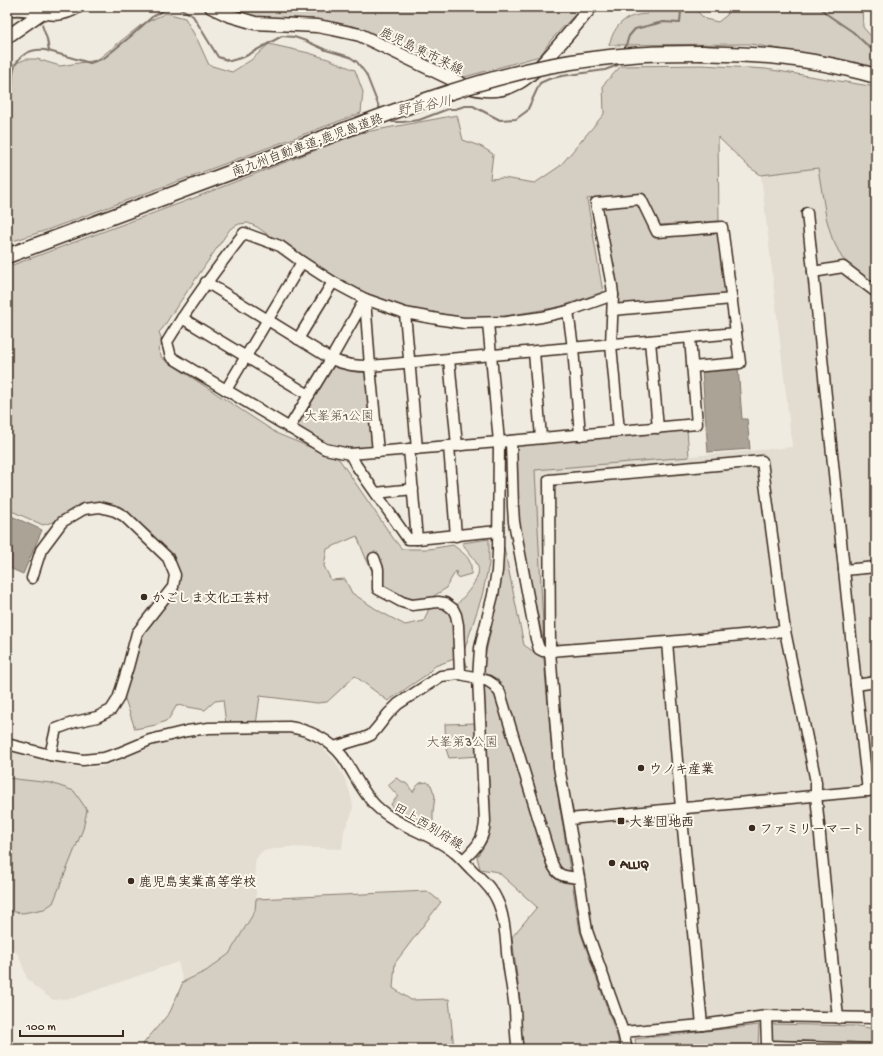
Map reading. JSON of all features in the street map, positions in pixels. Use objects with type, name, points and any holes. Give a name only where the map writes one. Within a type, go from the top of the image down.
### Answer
[{"type":"highway","name":"南九州自動車道;鹿児島道路","points":[[7,256],[422,101],[506,75],[549,66],[632,55],[702,53],[752,55],[807,61],[848,68],[876,76]]},
{"type":"main road","name":"鹿児島東市来線","points":[[211,7],[228,15],[255,23],[317,26],[333,28],[360,35],[468,87],[480,90],[491,90],[503,89],[517,84],[540,67],[591,7]]},
{"type":"main road","points":[[7,37],[45,10]]},
{"type":"street","points":[[7,11],[45,10],[53,15],[73,11],[80,7]]},
{"type":"street","points":[[619,431],[611,345],[612,286],[596,203],[641,199],[657,232],[722,227],[740,363],[692,367]]},
{"type":"street","points":[[568,819],[872,790],[856,685],[807,213]]},
{"type":"street","points":[[613,296],[542,317],[488,324],[464,323],[405,312],[365,299],[333,282],[280,246],[244,233],[206,282],[167,342],[171,357],[325,449],[350,454],[697,424],[690,338]]},
{"type":"street","points":[[226,390],[302,262]]},
{"type":"street","points":[[814,272],[843,267],[876,292]]},
{"type":"street","points":[[206,282],[331,359],[344,364],[357,366],[410,363],[736,333]]},
{"type":"street","points":[[298,339],[333,282]]},
{"type":"street","points":[[289,428],[365,299]]},
{"type":"street","points":[[365,299],[378,452]]},
{"type":"street","points":[[612,310],[732,299]]},
{"type":"street","points":[[568,310],[573,348],[580,435]]},
{"type":"street","points":[[405,312],[410,363],[413,489],[417,539]]},
{"type":"street","points":[[182,318],[309,395]]},
{"type":"street","points":[[463,860],[481,840],[484,830],[484,793],[478,678],[481,642],[493,595],[497,571],[499,442],[488,324]]},
{"type":"street","points":[[650,341],[658,428]]},
{"type":"street","points":[[534,352],[540,438]]},
{"type":"street","points":[[449,359],[456,536]]},
{"type":"street","points":[[511,441],[514,522],[539,649],[543,651],[550,651],[785,632]]},
{"type":"street","points":[[350,454],[356,465],[408,539],[456,536],[498,531]]},
{"type":"street","points":[[627,1049],[623,1032],[586,931],[559,767],[550,651],[549,480],[762,461],[785,632],[816,782],[816,795],[838,1018]]},
{"type":"street","points":[[376,493],[413,489]]},
{"type":"street","points":[[32,578],[41,550],[62,522],[84,509],[100,507],[115,511],[124,516],[168,558],[175,575],[173,587],[137,633],[118,699],[112,710],[97,717],[75,722],[56,730],[50,755]]},
{"type":"street","points":[[374,558],[378,569],[378,589],[402,602],[412,605],[438,602],[445,603],[453,609],[458,625],[460,674]]},
{"type":"street","points":[[844,570],[876,567]]},
{"type":"street","points":[[667,642],[681,808],[702,1024]]},
{"type":"street","points":[[334,747],[371,735],[398,704],[440,676],[460,674],[488,681],[494,685],[500,693],[555,870],[560,875],[578,878]]},
{"type":"street","points":[[856,685],[876,682]]},
{"type":"street","name":"田上西別府線","points":[[7,744],[50,755],[83,760],[104,758],[150,740],[187,731],[209,728],[289,727],[301,729],[320,737],[334,747],[364,791],[383,812],[394,820],[435,840],[453,852],[463,860],[489,887],[497,898],[506,936],[518,1049]]},
{"type":"street","points":[[623,1032],[766,1016],[876,1018]]},
{"type":"street","points":[[766,1016],[767,1046],[876,1049]]},
{"type":"shaded area","points":[[818,168],[826,217],[876,287],[876,1024],[760,1023],[618,1039],[580,931],[553,766],[544,659],[535,470],[792,447],[761,175]]},
{"type":"shaded area","points":[[738,367],[742,419],[747,419],[750,449],[708,452],[702,370]]},
{"type":"shaded area","points":[[7,514],[42,530],[23,574],[7,567]]},
{"type":"shaded area","name":"鹿児島実業高等学校","points":[[285,733],[305,737],[321,746],[335,761],[345,779],[353,806],[352,814],[344,830],[342,849],[288,847],[262,851],[256,859],[255,864],[255,911],[229,954],[206,971],[183,982],[178,962],[74,998],[53,1000],[35,987],[27,978],[19,956],[7,942],[7,751],[83,768],[101,767],[151,747],[185,738],[204,735]]},
{"type":"green space","points":[[225,7],[582,7],[551,40],[540,56],[461,78],[360,28],[324,20],[289,18],[265,19],[235,12]]},
{"type":"green space","points":[[649,7],[693,7],[705,19],[718,22],[727,15],[729,7],[862,7],[863,27],[876,42],[876,68],[822,56],[750,44],[609,45],[614,31],[622,22],[633,16],[647,14]]},
{"type":"green space","points":[[166,13],[185,18],[209,65],[232,72],[251,60],[269,44],[309,53],[355,70],[363,92],[361,113],[47,230],[7,243],[7,82],[9,66],[26,59],[37,59],[60,66],[97,60],[141,25]]},
{"type":"green space","points":[[703,65],[766,69],[876,87],[876,287],[842,258],[832,238],[826,217],[818,168],[761,175],[749,167],[718,137],[719,221],[659,225],[639,194],[587,199],[603,292],[559,307],[488,319],[460,319],[415,310],[368,296],[303,259],[257,227],[248,223],[239,224],[230,229],[159,332],[163,343],[158,349],[162,358],[278,434],[339,459],[402,549],[429,549],[453,545],[467,557],[471,564],[471,574],[457,578],[456,571],[445,589],[427,600],[410,604],[391,593],[379,581],[366,559],[357,536],[327,549],[324,566],[331,580],[345,579],[352,593],[379,611],[405,625],[424,621],[431,603],[455,607],[471,588],[477,577],[478,567],[473,557],[462,543],[489,539],[489,564],[482,596],[464,651],[467,667],[462,667],[457,658],[435,666],[426,675],[388,701],[355,676],[327,702],[317,703],[260,696],[256,725],[226,724],[223,700],[215,701],[205,710],[177,705],[168,720],[156,725],[135,729],[124,696],[146,626],[177,574],[125,513],[103,502],[79,504],[59,520],[43,525],[7,509],[7,267],[186,201],[360,133],[457,115],[463,140],[482,147],[493,154],[490,179],[503,178],[535,183],[560,166],[604,114],[603,85],[621,66]]},
{"type":"green space","points":[[640,204],[655,237],[717,230],[729,294],[617,307],[600,208],[602,205]]},
{"type":"green space","name":"大峯第1公園","points":[[331,364],[353,372],[367,372],[374,447],[372,450],[351,451],[331,448],[295,428],[295,424]]},
{"type":"green space","points":[[687,429],[689,457],[535,470],[544,644],[516,514],[515,445]]},
{"type":"green space","points":[[504,547],[524,645],[544,659],[553,766],[580,931],[618,1039],[618,1049],[523,1049],[521,1043],[520,1000],[512,937],[537,907],[498,872],[480,869],[477,857],[488,839],[490,805],[483,666],[499,592]]},
{"type":"green space","name":"大峯第3公園","points":[[476,723],[479,756],[449,758],[446,749],[445,724]]},
{"type":"green space","points":[[7,778],[51,783],[74,791],[87,810],[83,829],[53,903],[44,909],[23,913],[7,911]]},
{"type":"green space","points":[[396,778],[407,784],[413,792],[420,783],[427,782],[431,785],[435,796],[433,834],[419,825],[417,818],[413,817],[409,822],[396,815],[391,804],[398,796],[388,785]]},
{"type":"green space","points":[[427,891],[441,902],[395,963],[393,988],[411,1000],[449,999],[454,1049],[144,1049],[143,1044],[170,1012],[183,982],[206,971],[229,954],[255,911],[256,899]]},
{"type":"green space","points":[[771,1024],[858,1026],[876,1029],[876,1043],[772,1040]]},
{"type":"green space","points":[[759,1025],[758,1046],[719,1049],[636,1049],[635,1039]]},
{"type":"waterway","name":"野首谷川","points":[[176,7],[193,16],[218,57],[230,61],[244,57],[282,36],[294,37],[326,50],[350,57],[357,62],[366,74],[379,107],[382,110]]},
{"type":"waterway","name":"野首谷川","points":[[7,99],[11,92],[13,73],[16,64],[22,56],[30,51],[45,50],[90,63],[104,58],[152,17],[166,9],[176,7]]},
{"type":"waterway","name":"野首谷川","points":[[624,51],[629,36],[635,29],[663,22],[680,23],[680,7]]},
{"type":"waterway","name":"野首谷川","points":[[820,7],[828,15],[853,32],[876,52]]},
{"type":"waterway","points":[[42,25],[49,51]]},
{"type":"waterway","name":"野首谷川","points":[[390,119],[392,122],[419,120],[448,109],[455,109],[465,106],[473,106],[500,120],[516,119],[527,111],[540,83],[562,76],[605,70],[618,65],[619,62]]},
{"type":"place","name":"かごしま文化工芸村","points":[[144,597]]},
{"type":"place","name":"ウノキ産業","points":[[641,768]]},
{"type":"place","name":"大峯団地西","points":[[621,821]]},
{"type":"place","name":"ファミリーマート","points":[[752,828]]},
{"type":"place","name":"ALLIQ","points":[[612,863]]},
{"type":"place","name":"鹿児島実業高等学校","points":[[131,881]]}]
